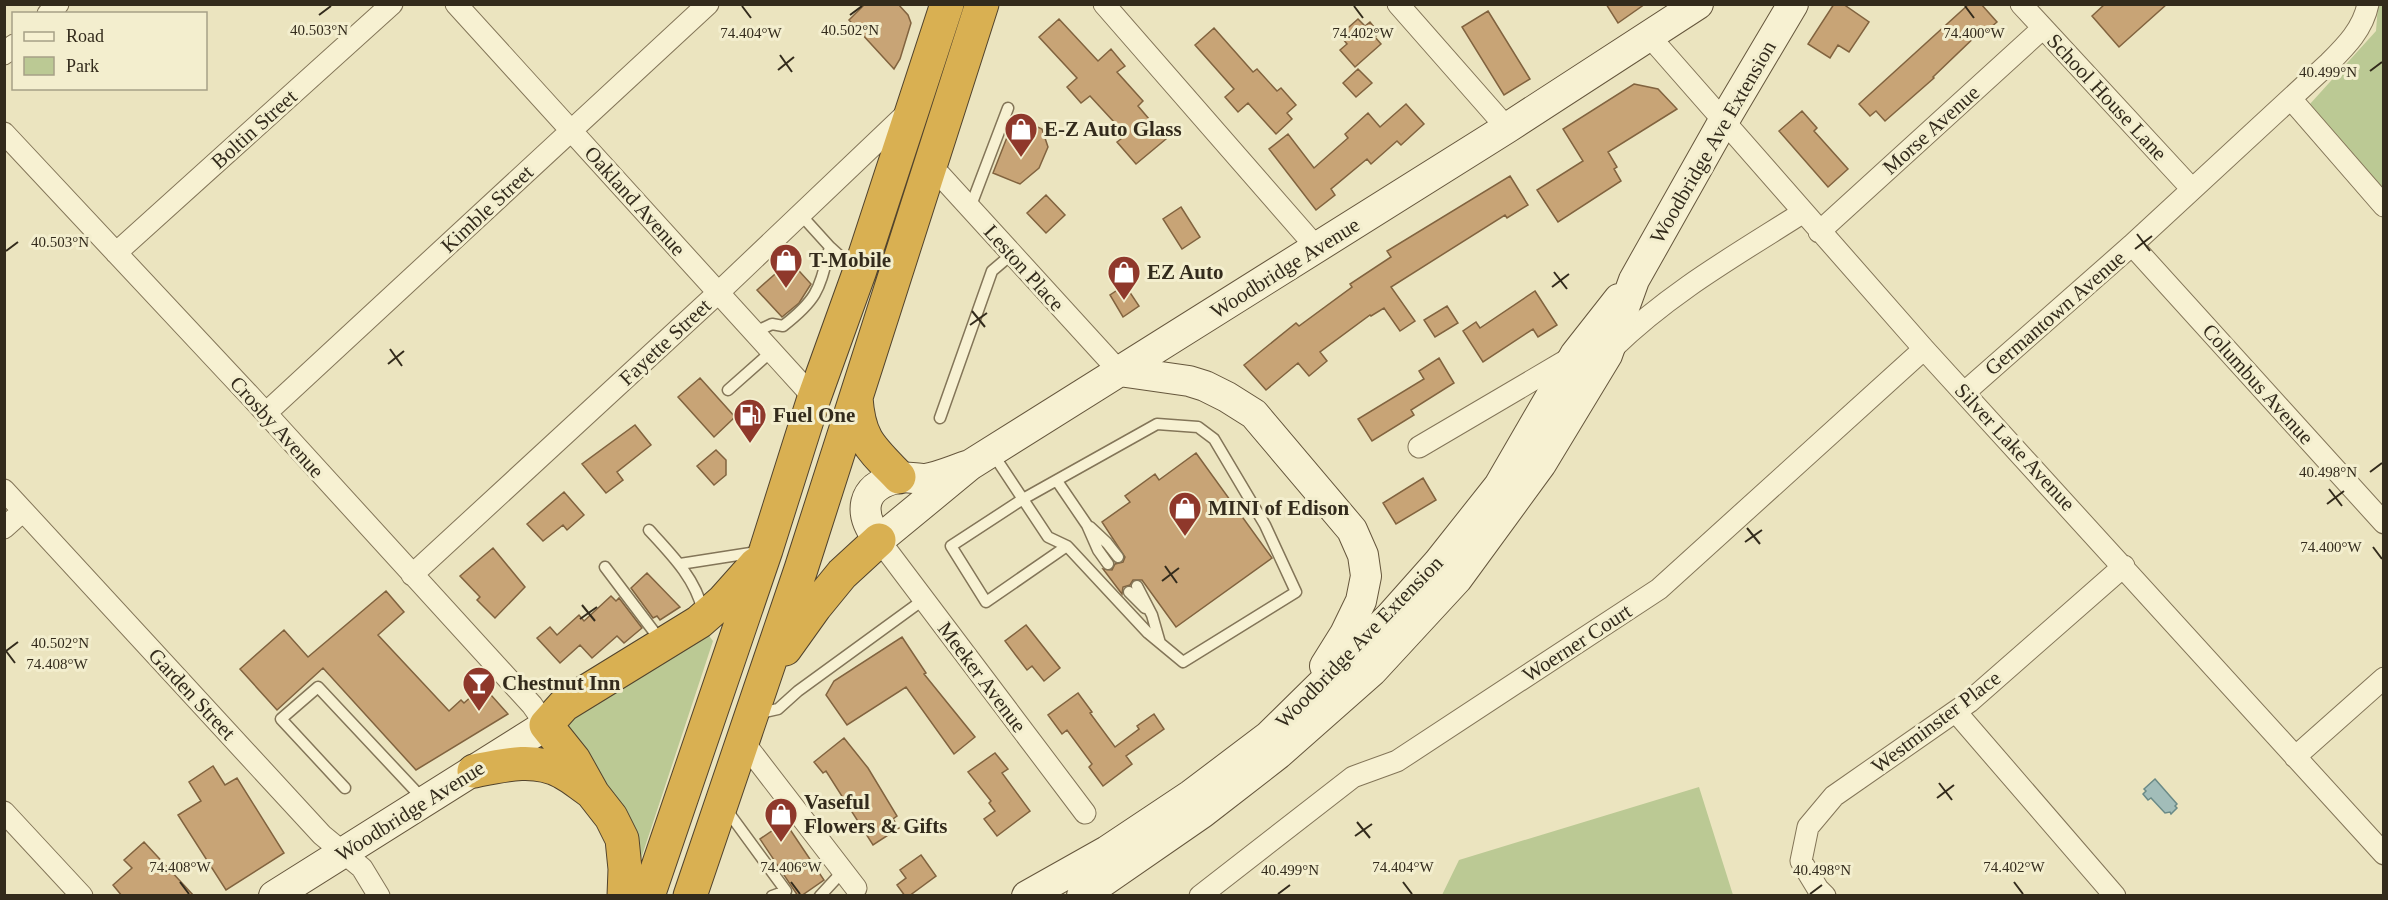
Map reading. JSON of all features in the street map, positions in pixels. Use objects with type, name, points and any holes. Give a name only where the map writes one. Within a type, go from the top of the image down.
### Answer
[{"type":"highway","points":[[648,896],[766,550],[814,398],[915,106],[947,4]]},
{"type":"highway","points":[[690,896],[801,569],[982,4]]},
{"type":"highway","points":[[856,397],[862,434],[875,453],[899,477]]},
{"type":"highway","points":[[760,685],[814,607],[842,574],[879,540]]},
{"type":"highway","points":[[624,896],[625,870],[622,839],[611,817],[574,760],[546,725],[564,705],[704,618],[744,578],[766,550]]},
{"type":"highway","points":[[474,771],[510,764],[538,763],[562,771],[594,794]]},
{"type":"main road","name":"Woodbridge Avenue","points":[[879,540],[981,458],[1507,128],[1698,4]]},
{"type":"main road","name":"Woodbridge Ave Extension","points":[[1027,896],[1107,852],[1191,795],[1269,736],[1390,617],[1438,563],[1499,486],[1575,356],[1634,280],[1793,4]]},
{"type":"main road","name":"Woodbridge Ave Extension","points":[[1082,896],[1202,813],[1278,754],[1372,671],[1457,579],[1541,464],[1607,355],[1634,280]]},
{"type":"main road","points":[[1119,371],[1189,381],[1205,386],[1254,414],[1352,530],[1363,555],[1366,576],[1361,601],[1345,634],[1322,671],[1269,736]]},
{"type":"main road","points":[[879,540],[865,518],[864,505],[870,493],[883,483],[899,477],[926,478],[981,458]]},
{"type":"main road","name":"Woodbridge Avenue","points":[[274,896],[546,725]]},
{"type":"main road","points":[[1110,896],[1202,813]]},
{"type":"street","name":"Boltin Street","points":[[116,253],[392,4]]},
{"type":"street","name":"Oakland Avenue","points":[[456,4],[814,398]]},
{"type":"street","name":"Kimble Street","points":[[266,413],[708,4]]},
{"type":"street","points":[[1104,4],[1317,248]]},
{"type":"street","points":[[1398,4],[1507,128]]},
{"type":"street","name":"School House Lane","points":[[2021,4],[2192,189]]},
{"type":"street","name":"Germantown Avenue","points":[[1965,392],[2132,245],[2291,99],[2349,43],[2362,24],[2368,4]]},
{"type":"street","name":"Morse Avenue","points":[[1819,232],[2043,28]]},
{"type":"street","name":"Silver Lake Avenue","points":[[1650,37],[1802,213],[1924,349],[2384,854]]},
{"type":"street","points":[[2291,99],[2384,206]]},
{"type":"street","name":"Fayette Street","points":[[412,575],[719,292],[915,106]]},
{"type":"street","name":"Crosby Avenue","points":[[4,133],[266,413],[532,705],[546,725]]},
{"type":"street","name":"Leston Place","points":[[930,164],[1119,371]]},
{"type":"street","points":[[1607,355],[1638,324],[1678,292],[1802,213]]},
{"type":"street","name":"Columbus Avenue","points":[[2132,245],[2384,523]]},
{"type":"street","name":"Woerner Court","points":[[1200,896],[1353,777],[1397,761],[1659,589],[1924,349]]},
{"type":"street","points":[[1419,447],[1575,356]]},
{"type":"street","name":"Garden Street","points":[[4,490],[322,835],[362,868],[379,896]]},
{"type":"street","points":[[4,528],[23,511]]},
{"type":"street","name":"Meeker Avenue","points":[[879,540],[1085,813]]},
{"type":"street","name":"Westminster Place","points":[[1825,896],[1818,889],[1801,861],[1809,827],[1834,796],[1969,702],[2124,566]]},
{"type":"street","points":[[2295,757],[2384,678]]},
{"type":"street","points":[[1956,712],[2115,896]]},
{"type":"street","points":[[746,728],[850,879]]},
{"type":"street","points":[[4,812],[82,896]]},
{"type":"lane","points":[[970,208],[1008,108]]},
{"type":"lane","points":[[801,215],[830,247],[859,273]]},
{"type":"lane","points":[[756,332],[772,324],[783,326],[804,310],[818,291],[830,247]]},
{"type":"lane","points":[[940,418],[992,271],[1012,254]]},
{"type":"lane","points":[[728,390],[772,351]]},
{"type":"lane","points":[[981,458],[1023,499],[1048,537],[1067,546],[1107,591],[1160,643],[1183,662],[1296,592],[1265,525],[1214,439],[1198,427],[1157,424],[1023,499],[951,546],[986,602],[1067,546]]},
{"type":"lane","points":[[1057,481],[1087,525],[1098,550],[1113,560]]},
{"type":"lane","points":[[649,530],[680,564],[699,597],[704,618]]},
{"type":"lane","points":[[680,564],[766,550]]},
{"type":"lane","points":[[605,567],[663,644]]},
{"type":"lane","points":[[1133,589],[1152,615],[1160,643]]},
{"type":"lane","points":[[746,728],[778,709],[798,691],[923,600]]},
{"type":"lane","points":[[345,788],[281,719],[318,687],[425,802]]},
{"type":"lane","points":[[721,802],[788,893],[772,896]]},
{"type":"lane","points":[[820,896],[850,879]]},
{"type":"green space","points":[[2378,5],[2383,5],[2383,188],[2310,104],[2376,31]]},
{"type":"green space","points":[[704,629],[713,641],[638,868],[559,719]]},
{"type":"green space","points":[[1699,787],[1733,895],[1442,895],[1459,860]]},
{"type":"water","points":[[2155,779],[2177,804],[2175,806],[2177,808],[2171,814],[2170,812],[2165,813],[2151,798],[2148,800],[2143,794],[2146,791],[2144,789]]},
{"type":"building","points":[[865,4],[898,4],[908,15],[911,23],[900,59],[894,69],[849,20]]},
{"type":"building","points":[[1606,4],[1645,4],[1618,23]]},
{"type":"building","points":[[1834,4],[1843,4],[1869,22],[1849,52],[1838,45],[1830,58],[1808,44]]},
{"type":"building","points":[[1969,4],[1981,4],[1997,22],[1982,35],[1980,32],[1934,78],[1885,121],[1876,111],[1870,116],[1859,104]]},
{"type":"building","points":[[2105,4],[2167,4],[2119,47],[2092,16]]},
{"type":"building","points":[[1488,11],[1530,79],[1504,95],[1462,27]]},
{"type":"building","points":[[1059,19],[1098,61],[1111,49],[1125,66],[1117,72],[1143,101],[1138,106],[1166,139],[1136,164],[1117,142],[1126,135],[1090,96],[1081,103],[1067,87],[1077,78],[1039,37]]},
{"type":"building","points":[[1358,19],[1365,26],[1370,22],[1379,33],[1375,37],[1381,44],[1355,67],[1340,50],[1347,44],[1340,35]]},
{"type":"building","points":[[1214,28],[1253,72],[1257,69],[1277,91],[1281,88],[1296,105],[1287,113],[1292,119],[1276,134],[1248,103],[1238,112],[1225,97],[1234,89],[1195,45]]},
{"type":"building","points":[[1358,69],[1372,83],[1356,97],[1343,83]]},
{"type":"building","points":[[1634,84],[1658,89],[1677,109],[1608,152],[1617,167],[1614,169],[1621,181],[1558,222],[1537,190],[1583,161],[1563,129]]},
{"type":"building","points":[[1406,104],[1424,124],[1401,145],[1397,141],[1371,164],[1367,159],[1331,189],[1335,195],[1316,210],[1269,149],[1288,134],[1314,168],[1348,138],[1345,134],[1368,113],[1380,127]]},
{"type":"building","points":[[1802,111],[1817,128],[1814,131],[1848,169],[1828,187],[1779,131]]},
{"type":"building","name":"E-Z Auto Glass","points":[[1015,117],[1042,129],[1048,147],[1039,168],[1020,184],[993,173]]},
{"type":"building","points":[[1510,176],[1528,205],[1507,218],[1505,215],[1391,287],[1415,321],[1400,331],[1384,308],[1370,315],[1320,352],[1327,361],[1309,376],[1298,363],[1266,390],[1244,365],[1296,323],[1299,326],[1352,287],[1350,284],[1391,257],[1387,251]]},
{"type":"building","points":[[1046,195],[1065,215],[1046,233],[1027,213]]},
{"type":"building","points":[[1181,207],[1200,237],[1182,249],[1163,219]]},
{"type":"building","name":"T-Mobile","points":[[790,261],[811,284],[799,303],[782,317],[757,290]]},
{"type":"building","name":"EZ Auto","points":[[1125,285],[1139,306],[1123,317],[1110,295]]},
{"type":"building","points":[[1535,291],[1557,325],[1538,337],[1533,329],[1483,362],[1463,331],[1476,322],[1480,328]]},
{"type":"building","points":[[1447,306],[1458,323],[1435,337],[1424,320]]},
{"type":"building","points":[[1439,358],[1454,383],[1411,410],[1414,415],[1372,441],[1358,419],[1424,379],[1419,371]]},
{"type":"building","points":[[700,378],[735,417],[714,437],[678,397]]},
{"type":"building","points":[[635,425],[651,445],[617,472],[623,480],[606,493],[582,464]]},
{"type":"building","points":[[716,450],[726,460],[726,475],[714,485],[697,466]]},
{"type":"building","name":"MINI of Edison","points":[[1196,453],[1272,558],[1176,627],[1142,580],[1133,580],[1130,585],[1123,587],[1122,594],[1103,569],[1112,570],[1115,564],[1123,562],[1125,557],[1102,522],[1130,502],[1125,496],[1155,474],[1159,480]]},
{"type":"building","points":[[1423,478],[1436,500],[1396,524],[1383,503]]},
{"type":"building","points":[[564,492],[584,515],[567,530],[563,525],[543,541],[527,524]]},
{"type":"building","points":[[493,548],[525,587],[495,618],[477,600],[480,597],[460,576]]},
{"type":"building","points":[[647,573],[680,607],[660,620],[657,616],[653,618],[631,588]]},
{"type":"building","points":[[386,591],[404,612],[378,635],[449,711],[461,700],[464,703],[483,686],[508,714],[416,770],[323,668],[277,710],[240,669],[284,630],[308,657]]},
{"type":"building","points":[[611,596],[616,601],[619,598],[642,628],[624,643],[617,636],[592,658],[580,645],[560,663],[537,638],[550,627],[557,635],[579,615],[584,621]]},
{"type":"building","points":[[1026,625],[1060,668],[1044,681],[1032,666],[1027,670],[1005,641]]},
{"type":"building","points":[[902,637],[926,673],[924,674],[975,737],[954,754],[906,687],[847,725],[826,695],[834,681]]},
{"type":"building","points":[[1078,693],[1115,747],[1139,729],[1137,726],[1154,714],[1164,729],[1126,756],[1132,764],[1103,786],[1089,767],[1092,764],[1067,730],[1062,734],[1048,715]]},
{"type":"building","points":[[844,738],[868,768],[897,816],[893,819],[899,828],[873,845],[826,771],[823,773],[814,762]]},
{"type":"building","points":[[995,753],[1008,769],[1002,773],[1030,811],[997,836],[984,819],[995,811],[989,803],[991,801],[968,772]]},
{"type":"building","points":[[213,766],[225,785],[237,778],[284,853],[226,890],[178,815],[201,801],[189,782]]},
{"type":"building","points":[[785,822],[824,880],[801,896],[798,896],[760,839]]},
{"type":"building","points":[[144,842],[194,896],[122,896],[113,885],[132,868],[124,860]]},
{"type":"building","points":[[921,855],[936,876],[909,896],[905,896],[897,885],[906,878],[900,870]]},
{"type":"place","name":"E-Z Auto Glass","points":[[1021,158]]},
{"type":"place","name":"T-Mobile","points":[[786,289]]},
{"type":"place","name":"EZ Auto","points":[[1124,301]]},
{"type":"place","name":"Fuel One","points":[[750,444]]},
{"type":"place","name":"MINI of Edison","points":[[1185,537]]},
{"type":"place","name":"Chestnut Inn","points":[[479,712]]},
{"type":"place","name":"Vaseful Flowers & Gifts","points":[[781,843]]}]
